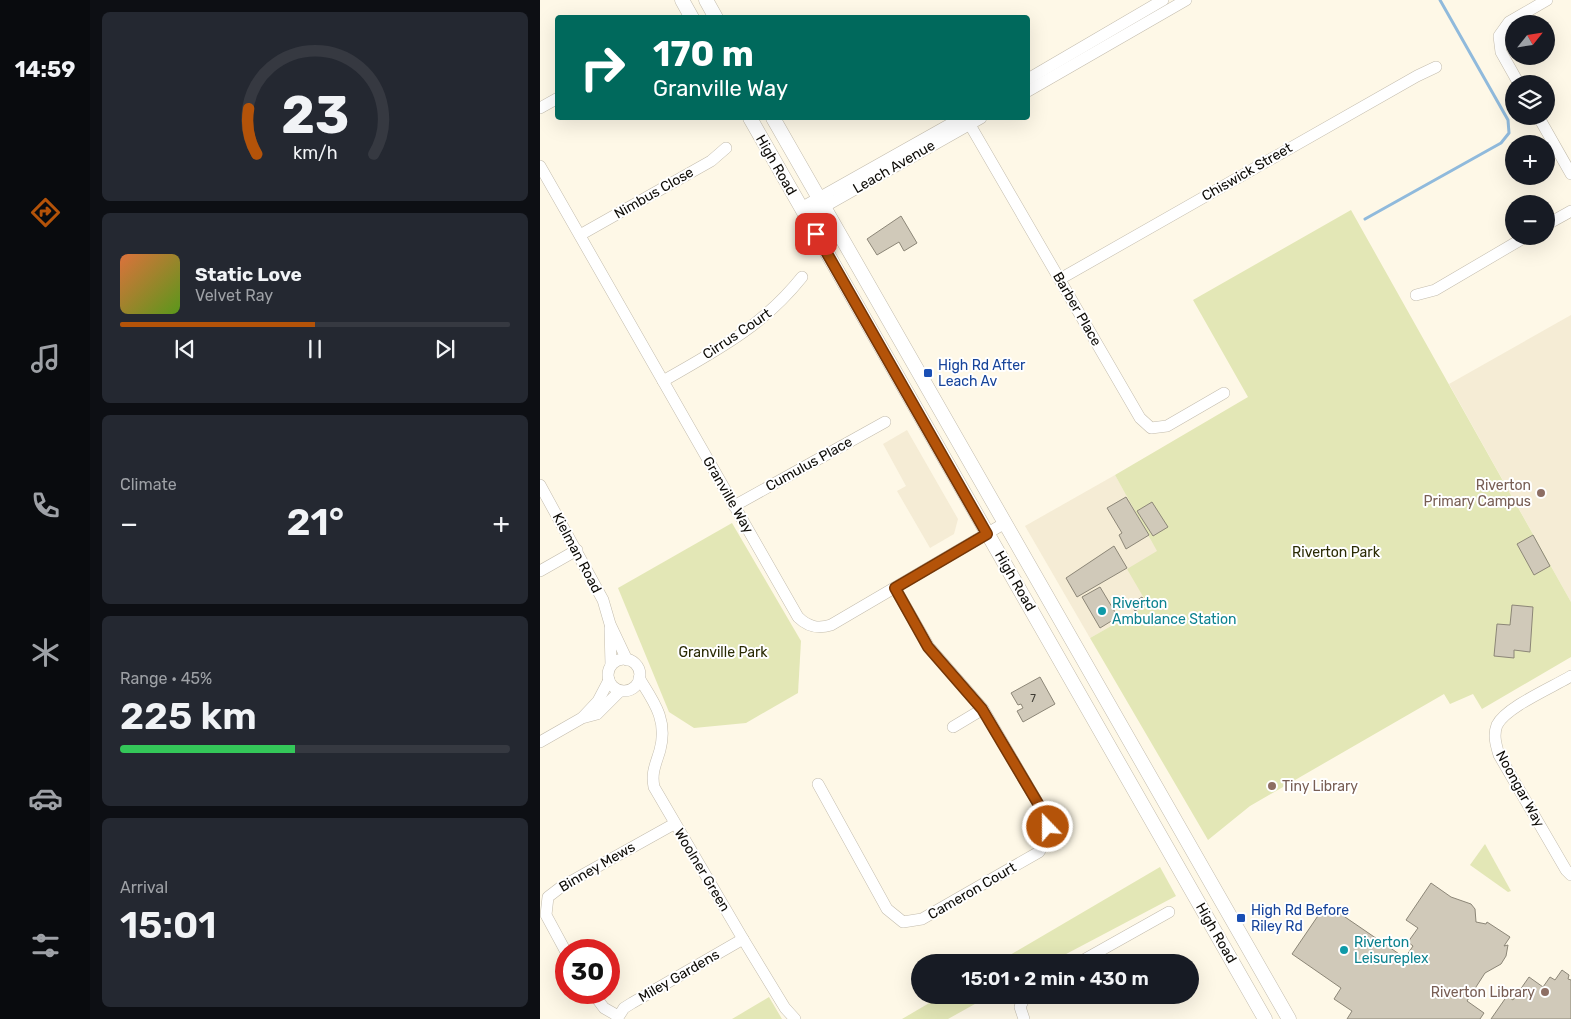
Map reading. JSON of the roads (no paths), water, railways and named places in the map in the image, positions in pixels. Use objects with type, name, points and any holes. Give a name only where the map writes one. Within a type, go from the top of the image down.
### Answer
[{"type":"main road","points":[[682,0],[690,15]]},
{"type":"main road","points":[[706,0],[714,15]]},
{"type":"main road","name":"High Road","points":[[751,120],[1266,1019]]},
{"type":"main road","name":"High Road","points":[[774,120],[1289,1019]]},
{"type":"street","points":[[1030,78],[1163,0]]},
{"type":"street","points":[[1030,90],[1186,0]]},
{"type":"street","points":[[1514,75],[1501,52],[1499,36],[1509,22],[1547,0]]},
{"type":"street","name":"Chiswick Street","points":[[1060,279],[1416,76],[1436,67]]},
{"type":"street","points":[[540,108],[555,100]]},
{"type":"street","name":"Barber Place","points":[[965,120],[1140,418],[1151,428],[1167,426],[1224,393]]},
{"type":"street","name":"Leach Avenue","points":[[804,213],[965,120]]},
{"type":"street","points":[[1543,125],[1571,174]]},
{"type":"street","name":"Nimbus Close","points":[[580,235],[711,160],[726,148]]},
{"type":"street","name":"Granville Way","points":[[540,166],[798,617],[811,627],[822,628],[831,624],[1005,523]]},
{"type":"street","points":[[1555,220],[1571,211]]},
{"type":"street","points":[[1416,295],[1435,290],[1512,245]]},
{"type":"street","name":"Cirrus Court","points":[[663,381],[753,327],[782,302],[802,277]]},
{"type":"street","name":"Cumulus Place","points":[[734,506],[885,422]]},
{"type":"street","name":"Kielman Road","points":[[540,485],[603,600],[610,624],[627,660],[635,664],[639,678],[597,714],[582,718],[540,742]]},
{"type":"street","points":[[540,571],[577,550]]},
{"type":"street","name":"Cameron Court","points":[[818,784],[887,909],[903,922],[922,919],[1039,852],[1049,837],[1046,817],[982,709],[928,647],[895,588]]},
{"type":"street","name":"Kielman Road","points":[[582,718],[598,701],[609,680],[608,672],[611,665],[610,624]]},
{"type":"street","points":[[611,665],[618,660],[627,660]]},
{"type":"street","name":"Noongar Way","points":[[1571,676],[1501,718],[1495,735],[1499,755],[1566,870],[1571,875]]},
{"type":"street","points":[[639,678],[660,710]]},
{"type":"street","points":[[609,680],[616,689],[626,690],[660,710]]},
{"type":"street","points":[[954,727],[982,709]]},
{"type":"street","name":"Woolner Green","points":[[660,710],[663,734],[652,770],[654,787],[743,939],[785,1008],[794,1019]]},
{"type":"street","name":"Binney Mews","points":[[559,939],[546,915],[548,897],[561,887],[674,824]]},
{"type":"street","points":[[1094,954],[1169,912]]},
{"type":"street","name":"Miley Gardens","points":[[601,1004],[617,1017],[632,1003],[743,939]]},
{"type":"street","points":[[1022,1004],[1020,1007],[1024,1019]]},
{"type":"waterway","points":[[1365,219],[1501,143],[1509,133],[1508,120],[1440,0]]},
{"type":"place","name":"High Rd After Leach Av","points":[[928,373]]},
{"type":"place","name":"Riverton Primary Campus","points":[[1541,493]]},
{"type":"place","name":"Riverton Ambulance Station","points":[[1102,611]]},
{"type":"place","name":"Tiny Library","points":[[1272,786]]},
{"type":"place","name":"High Rd Before Riley Rd","points":[[1241,918]]},
{"type":"place","name":"Riverton Leisureplex","points":[[1344,950]]},
{"type":"place","name":"Riverton Library","points":[[1545,992]]},
{"type":"park label","name":"Riverton Park","points":[[1336,552]]},
{"type":"park label","name":"Granville Park","points":[[723,652]]}]
